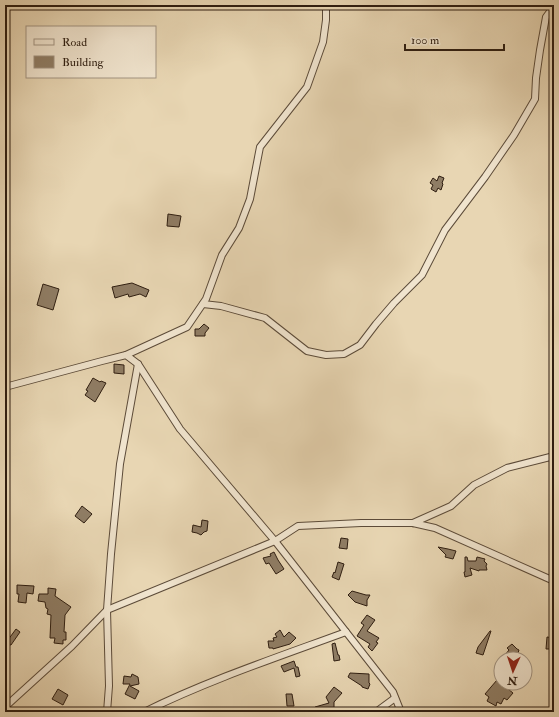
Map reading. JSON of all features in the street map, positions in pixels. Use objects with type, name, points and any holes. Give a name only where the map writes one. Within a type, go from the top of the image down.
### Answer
[{"type":"street","points":[[5,387],[102,360],[126,355],[187,327],[206,299],[222,255],[239,228],[250,199],[260,147],[307,87],[323,42],[326,20],[326,5]]},
{"type":"street","points":[[203,304],[221,306],[265,318],[307,351],[326,355],[344,354],[360,345],[394,303],[422,275],[445,230],[485,177],[514,135],[535,98],[536,78],[546,17],[554,6]]},
{"type":"street","points":[[126,355],[138,364],[180,429],[275,541],[393,692],[401,712]]},
{"type":"street","points":[[107,712],[109,686],[107,610],[110,554],[120,464],[138,364]]},
{"type":"street","points":[[413,524],[451,506],[474,485],[507,468],[554,456]]},
{"type":"street","points":[[5,707],[72,646],[107,610],[275,541],[298,526],[361,523],[413,524],[435,528],[554,581]]},
{"type":"street","points":[[144,712],[175,697],[262,662],[346,632]]},
{"type":"street","points":[[376,712],[395,698]]},
{"type":"building","points":[[439,176],[444,178],[443,184],[441,190],[438,188],[436,192],[431,189],[433,185],[430,183],[433,178],[437,181]]},
{"type":"building","points":[[168,214],[181,216],[179,227],[167,226]]},
{"type":"building","points":[[132,283],[149,290],[146,297],[140,294],[129,297],[128,294],[115,298],[112,287]]},
{"type":"building","points":[[43,284],[59,289],[53,310],[37,305]]},
{"type":"building","points":[[204,324],[209,328],[205,333],[205,336],[195,336],[195,329],[199,329]]},
{"type":"building","points":[[114,364],[124,365],[124,374],[114,373]]},
{"type":"building","points":[[93,378],[100,382],[106,383],[95,402],[85,395],[88,391],[86,390]]},
{"type":"building","points":[[82,506],[92,514],[84,523],[75,516]]},
{"type":"building","points":[[202,520],[208,521],[207,531],[201,535],[192,532],[193,525],[201,527]]},
{"type":"building","points":[[341,538],[348,539],[347,549],[339,548]]},
{"type":"building","points":[[438,547],[456,551],[453,559],[445,557],[446,555]]},
{"type":"building","points":[[274,552],[284,569],[276,574],[269,563],[266,564],[263,558],[271,556],[270,554]]},
{"type":"building","points":[[465,557],[467,557],[468,561],[476,561],[477,557],[485,559],[484,561],[487,564],[487,570],[479,571],[470,568],[472,575],[465,577]]},
{"type":"building","points":[[338,562],[344,564],[339,580],[332,577],[334,572],[335,573]]},
{"type":"building","points":[[17,585],[34,586],[33,594],[27,593],[26,603],[18,602],[19,594],[17,594]]},
{"type":"building","points":[[48,588],[56,589],[55,596],[71,607],[65,615],[64,632],[66,632],[66,640],[63,640],[63,644],[54,643],[55,638],[50,638],[51,615],[47,614],[48,609],[46,608],[45,602],[38,601],[39,594],[48,594]]},
{"type":"building","points":[[352,591],[370,595],[367,600],[367,606],[355,602],[348,595]]},
{"type":"building","points":[[367,615],[375,620],[367,631],[379,638],[376,642],[378,643],[372,651],[368,647],[370,644],[357,636],[364,625],[361,623]]},
{"type":"building","points":[[16,629],[20,632],[11,645],[5,644]]},
{"type":"building","points":[[280,630],[284,637],[289,632],[296,638],[290,644],[273,649],[269,648],[268,641],[274,641],[273,638],[277,637],[275,634]]},
{"type":"building","points":[[490,631],[483,655],[476,653],[478,647]]},
{"type":"building","points":[[547,637],[554,638],[554,649],[546,649]]},
{"type":"building","points":[[335,643],[340,660],[334,661],[332,644]]},
{"type":"building","points":[[512,644],[519,650],[508,651],[507,648]]},
{"type":"building","points":[[294,661],[296,667],[298,667],[300,676],[296,677],[294,668],[284,672],[281,666]]},
{"type":"building","points":[[350,673],[369,674],[370,684],[368,689],[362,687],[348,677]]},
{"type":"building","points":[[132,674],[138,677],[139,684],[130,686],[139,691],[135,699],[125,694],[130,684],[123,684],[124,676],[131,677]]},
{"type":"building","points":[[493,685],[493,691],[511,691],[513,693],[507,700],[504,698],[501,704],[497,702],[496,706],[487,701],[489,697],[485,694]]},
{"type":"building","points":[[334,687],[342,693],[334,702],[334,712],[318,712],[315,707],[329,703],[326,697]]},
{"type":"building","points":[[58,689],[68,695],[63,705],[52,699]]},
{"type":"building","points":[[286,694],[292,694],[294,706],[287,706]]}]
